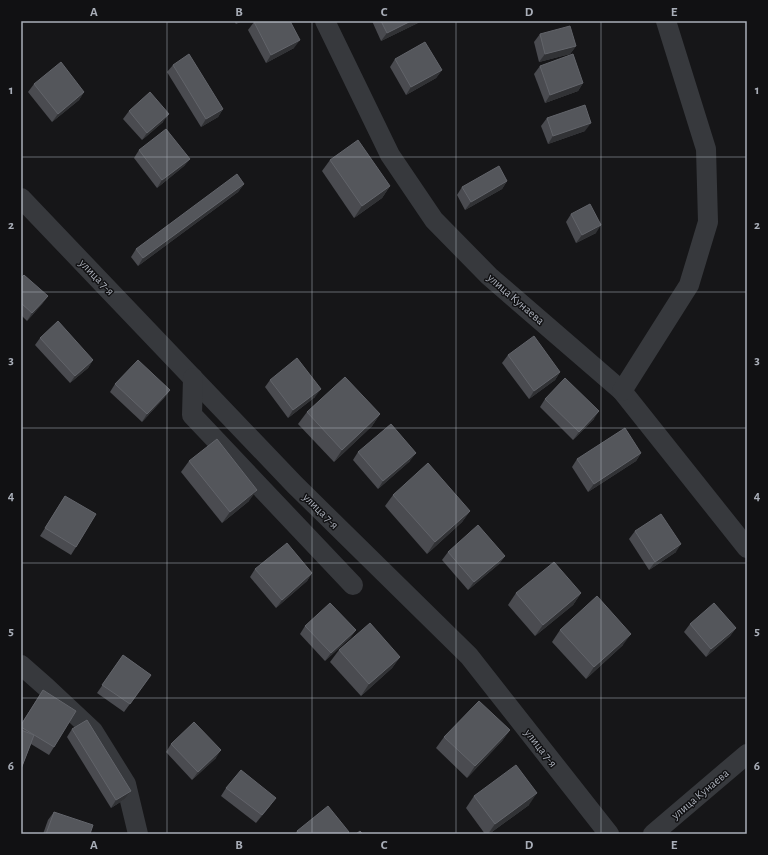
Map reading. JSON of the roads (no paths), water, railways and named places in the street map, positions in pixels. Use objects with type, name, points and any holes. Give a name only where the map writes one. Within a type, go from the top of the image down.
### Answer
[{"type":"street","name":"улица Кунаева","points":[[325,21],[390,155],[434,220],[489,276],[622,391],[747,548]]},
{"type":"street","points":[[622,391],[688,286],[708,222],[706,149],[666,21]]},
{"type":"street","name":"улица 7-я","points":[[21,198],[295,485],[469,656],[609,834]]},
{"type":"street","points":[[193,378],[192,415],[353,585]]},
{"type":"street","points":[[23,672],[94,731],[126,784],[138,834]]},
{"type":"street","name":"улица Кунаева","points":[[653,834],[747,754]]}]
